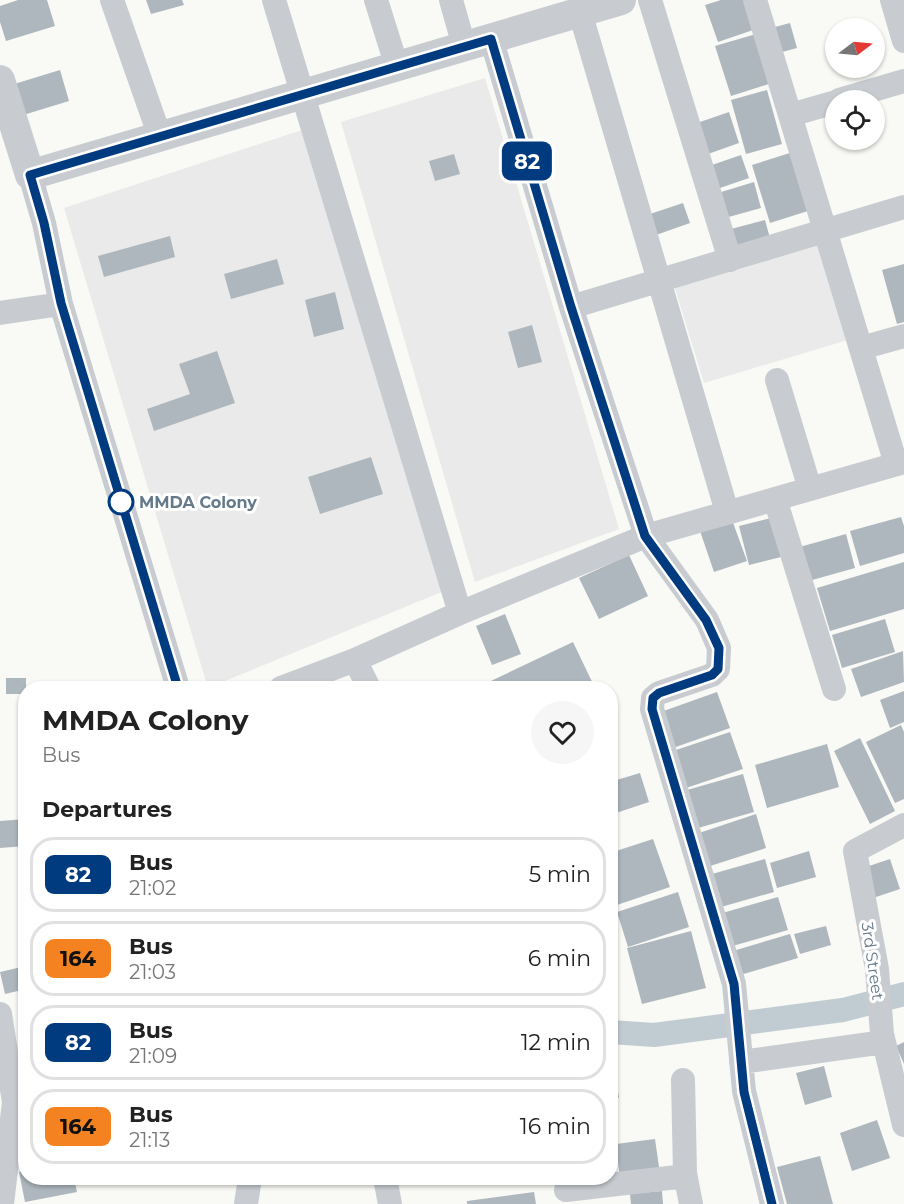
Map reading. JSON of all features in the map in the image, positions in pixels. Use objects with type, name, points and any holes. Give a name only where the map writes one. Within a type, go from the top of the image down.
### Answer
[{"type":"street","points":[[112,0],[160,137]]},
{"type":"street","points":[[274,0],[460,613]]},
{"type":"street","points":[[376,0],[396,67]]},
{"type":"street","points":[[451,0],[477,43],[571,307],[645,536],[706,620],[719,648],[718,669],[712,675],[659,693],[653,698],[652,709],[734,984],[744,1092],[772,1204]]},
{"type":"street","points":[[30,175],[621,0]]},
{"type":"street","points":[[650,0],[730,260]]},
{"type":"street","points":[[300,681],[355,660],[460,613],[645,536],[900,463],[861,348],[755,0]]},
{"type":"street","points":[[892,0],[904,41]]},
{"type":"street","points":[[580,12],[727,512]]},
{"type":"street","points":[[0,80],[44,223],[61,303],[176,681]]},
{"type":"street","points":[[874,90],[904,81]]},
{"type":"street","points":[[790,116],[825,105]]},
{"type":"street","points":[[571,307],[904,207]]},
{"type":"street","points":[[0,313],[61,303]]},
{"type":"street","points":[[861,348],[904,336]]},
{"type":"street","points":[[777,380],[810,489]]},
{"type":"street","points":[[775,499],[834,689]]},
{"type":"street","points":[[355,660],[366,681]]},
{"type":"street","name":"3rd Street","points":[[904,825],[855,851],[877,969],[883,1038],[904,1125]]},
{"type":"street","points":[[0,1014],[14,1102],[3,1204]]},
{"type":"street","points":[[740,1054],[883,1038]]},
{"type":"street","points":[[683,1080],[685,1173],[691,1204]]},
{"type":"street","points":[[618,1184],[677,1177],[685,1173]]},
{"type":"street","points":[[246,1204],[249,1185]]},
{"type":"street","points":[[386,1185],[390,1204]]},
{"type":"street","points":[[566,1191],[614,1185]]},
{"type":"shaded area","points":[[485,78],[619,529],[475,582],[341,122]]},
{"type":"shaded area","points":[[305,129],[444,591],[225,681],[206,681],[64,208]]},
{"type":"shaded area","points":[[820,237],[851,339],[704,383],[673,282]]},
{"type":"building","points":[[18,0],[47,0],[55,26],[6,41],[0,22],[0,6]]},
{"type":"building","points":[[146,0],[182,0],[184,5],[151,14]]},
{"type":"building","points":[[721,0],[746,0],[756,29],[718,42],[705,5]]},
{"type":"building","points":[[790,23],[797,48],[782,52],[775,27]]},
{"type":"building","points":[[756,34],[772,83],[731,96],[715,46]]},
{"type":"building","points":[[60,70],[69,101],[20,116],[11,85]]},
{"type":"building","points":[[767,90],[782,144],[746,154],[731,100]]},
{"type":"building","points":[[729,112],[739,143],[708,154],[697,123]]},
{"type":"building","points":[[793,152],[811,210],[770,223],[752,165]]},
{"type":"building","points":[[454,154],[460,174],[435,181],[429,161]]},
{"type":"building","points":[[741,155],[749,178],[717,189],[709,166]]},
{"type":"building","points":[[754,182],[761,208],[725,218],[718,193]]},
{"type":"building","points":[[683,203],[690,223],[656,235],[650,214]]},
{"type":"building","points":[[765,220],[771,242],[737,252],[731,229]]},
{"type":"building","points":[[170,236],[175,257],[104,277],[98,256]]},
{"type":"building","points":[[277,259],[284,284],[231,299],[224,274]]},
{"type":"building","points":[[904,264],[904,322],[897,324],[882,270]]},
{"type":"building","points":[[335,292],[344,329],[314,337],[305,300]]},
{"type":"building","points":[[532,325],[542,362],[518,368],[508,332]]},
{"type":"building","points":[[217,351],[235,403],[154,431],[147,409],[190,394],[179,364]]},
{"type":"building","points":[[371,457],[383,494],[320,514],[308,477]]},
{"type":"building","points":[[901,517],[904,526],[904,553],[860,566],[850,531]]},
{"type":"building","points":[[771,518],[781,557],[749,565],[739,526]]},
{"type":"building","points":[[732,520],[747,561],[714,572],[700,531]]},
{"type":"building","points":[[846,534],[855,568],[805,582],[796,548]]},
{"type":"building","points":[[629,555],[648,596],[599,619],[579,578]]},
{"type":"building","points":[[904,562],[904,609],[830,631],[817,588]]},
{"type":"building","points":[[505,614],[521,654],[492,665],[476,626]]},
{"type":"building","points":[[885,619],[895,652],[842,668],[832,635]]},
{"type":"building","points":[[573,642],[592,681],[491,681]]},
{"type":"building","points":[[903,651],[904,682],[861,697],[851,669]]},
{"type":"building","points":[[6,678],[26,678],[26,681],[18,681],[18,694],[6,694]]},
{"type":"building","points":[[904,691],[904,722],[890,728],[880,700]]},
{"type":"building","points":[[717,692],[730,728],[670,749],[658,713]]},
{"type":"building","points":[[901,725],[904,732],[904,799],[895,803],[866,742]]},
{"type":"building","points":[[730,732],[743,769],[683,789],[670,752]]},
{"type":"building","points":[[860,738],[895,811],[870,824],[834,751]]},
{"type":"building","points":[[827,744],[839,787],[767,808],[755,765]]},
{"type":"building","points":[[640,773],[649,802],[618,812],[618,780]]},
{"type":"building","points":[[743,774],[754,812],[691,830],[680,792]]},
{"type":"building","points":[[756,814],[766,848],[707,867],[696,834]]},
{"type":"building","points":[[18,820],[18,847],[0,848],[0,821]]},
{"type":"building","points":[[653,839],[670,887],[618,905],[618,850]]},
{"type":"building","points":[[809,851],[816,877],[777,888],[770,863]]},
{"type":"building","points":[[765,859],[774,892],[714,909],[705,876]]},
{"type":"building","points":[[890,859],[900,889],[873,898],[863,868]]},
{"type":"building","points":[[678,892],[689,927],[628,947],[618,912]]},
{"type":"building","points":[[778,897],[788,930],[729,947],[719,914]]},
{"type":"building","points":[[826,926],[831,945],[800,954],[794,934]]},
{"type":"building","points":[[691,931],[706,988],[642,1004],[627,948]]},
{"type":"building","points":[[790,934],[798,958],[740,975],[733,951]]},
{"type":"building","points":[[18,968],[18,991],[5,994],[0,972]]},
{"type":"building","points":[[904,1042],[904,1064],[896,1046]]},
{"type":"building","points":[[824,1066],[832,1097],[805,1105],[796,1073]]},
{"type":"building","points":[[877,1120],[890,1158],[852,1171],[840,1133]]},
{"type":"building","points":[[655,1139],[660,1174],[620,1180],[618,1144]]},
{"type":"building","points":[[820,1156],[833,1204],[787,1204],[777,1167]]},
{"type":"building","points":[[22,1185],[76,1185],[77,1192],[25,1202]]},
{"type":"building","points":[[662,1191],[663,1204],[631,1204],[630,1194]]},
{"type":"building","points":[[534,1192],[536,1204],[467,1204],[467,1201]]},
{"type":"waterway","points":[[618,1033],[654,1035],[843,1010],[904,994]]},
{"type":"bus line","name":"82","points":[[176,681],[61,303],[44,223],[30,175],[491,39],[571,307],[645,536],[696,604],[714,633],[719,648],[718,669],[712,675],[659,693],[653,698],[652,709],[734,984],[744,1092],[772,1204]]},
{"type":"place","name":"MMDA Colony","points":[[121,502]]}]
